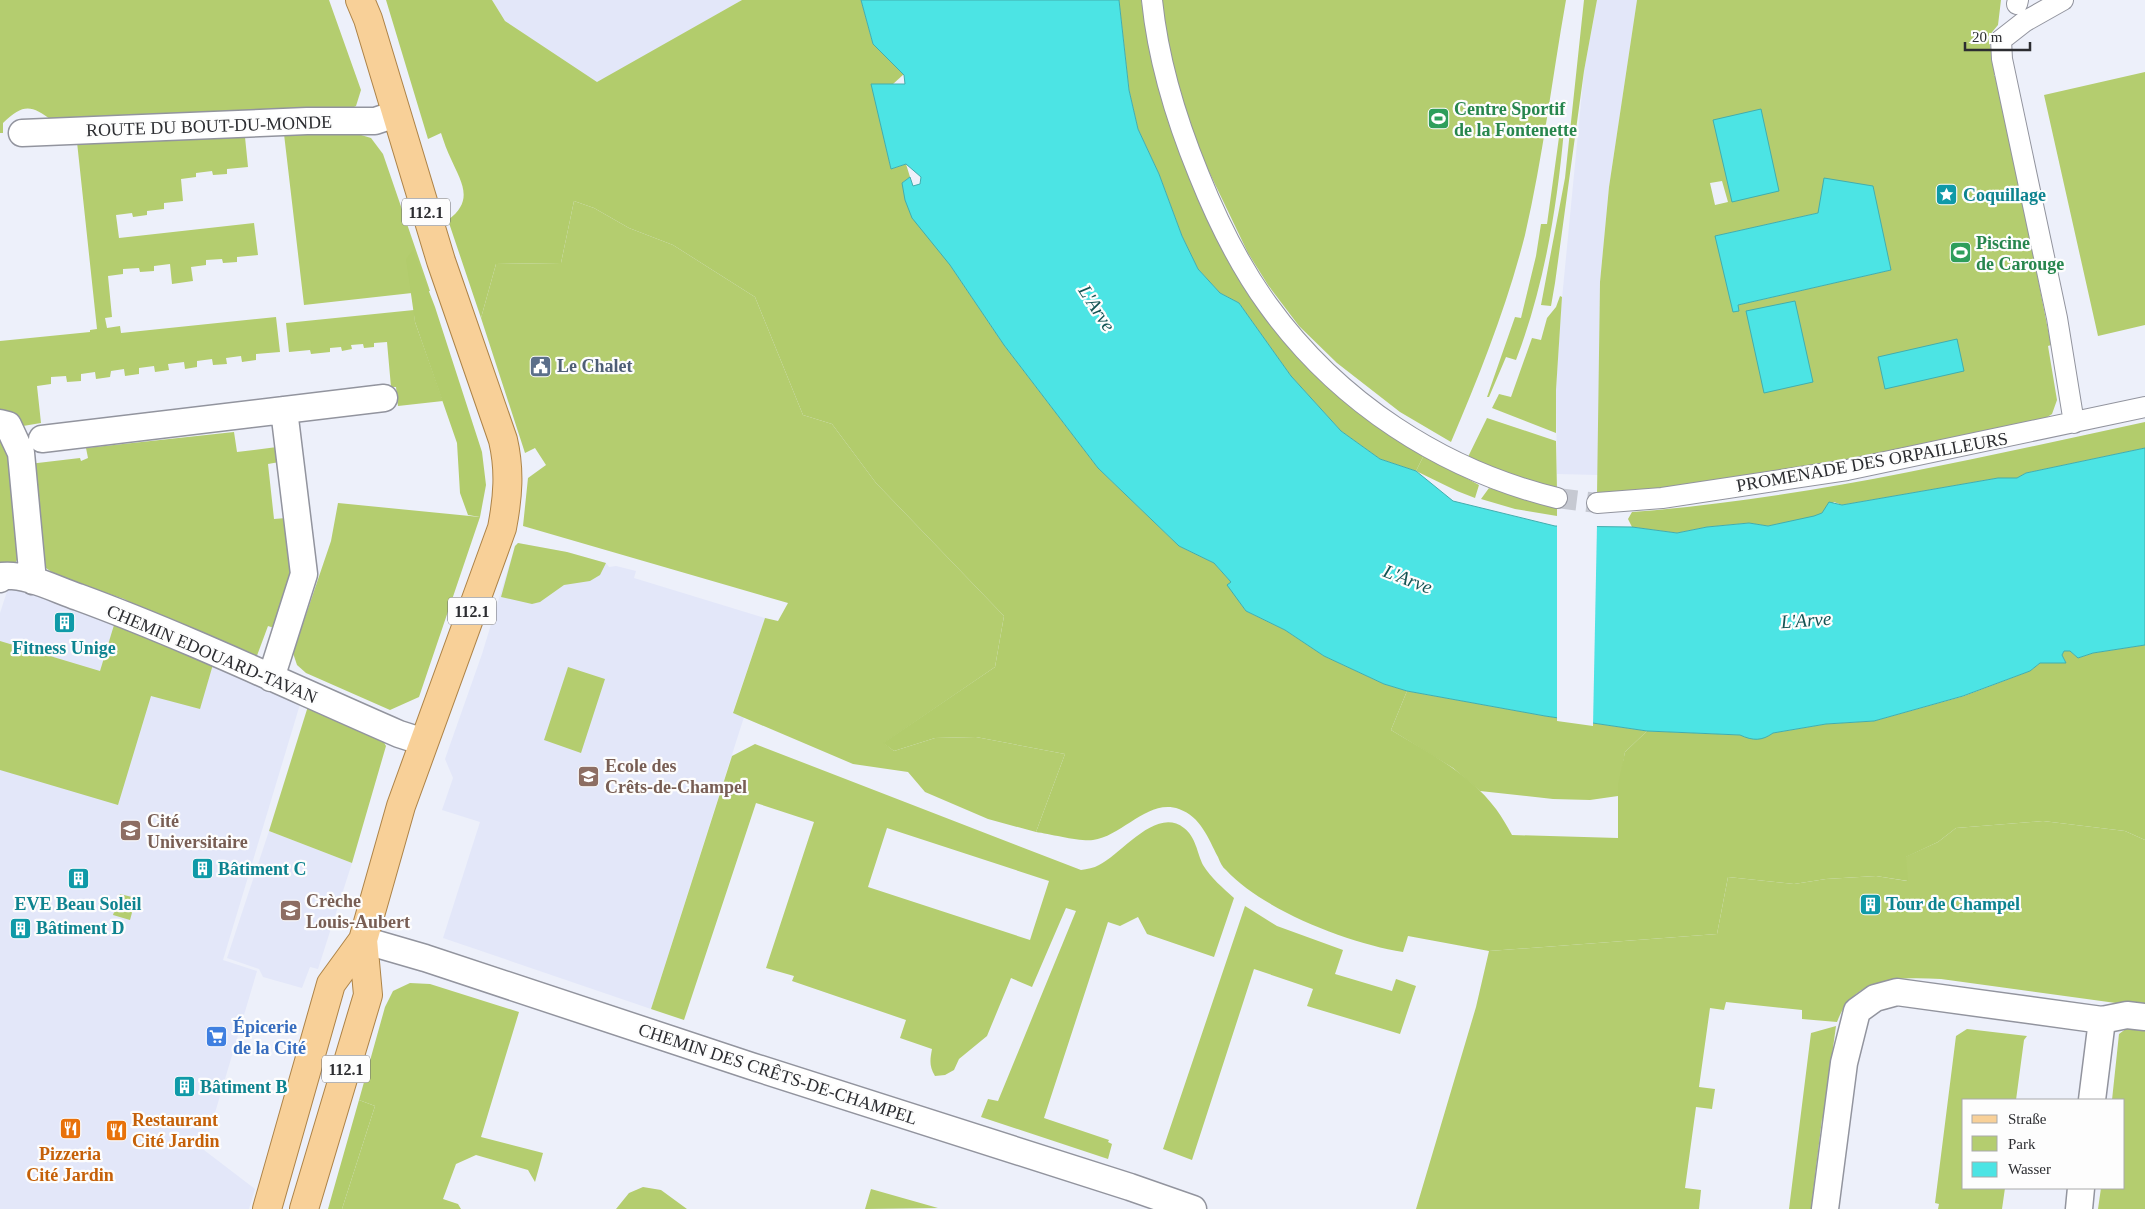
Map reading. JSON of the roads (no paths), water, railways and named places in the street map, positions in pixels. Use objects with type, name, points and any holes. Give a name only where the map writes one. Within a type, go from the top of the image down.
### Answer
[{"type":"main road","name":"112.1","points":[[267,1209],[331,984],[363,940],[401,806],[502,528],[509,477],[503,440],[441,261],[368,19],[360,0]]},
{"type":"main road","name":"112.1","points":[[304,1209],[368,995],[363,940]]},
{"type":"street","points":[[1152,0],[1163,67],[1175,110],[1209,200],[1246,272],[1268,305],[1296,341],[1319,366],[1359,402],[1412,438],[1474,471],[1503,483],[1557,498]]},
{"type":"street","points":[[2063,0],[2024,22],[2001,40],[2002,59],[2057,318],[2074,424]]},
{"type":"street","name":"ROUTE DU BOUT-DU-MONDE","points":[[22,133],[299,122],[375,121],[396,114]]},
{"type":"street","points":[[42,439],[384,398]]},
{"type":"street","name":"PROMENADE DES ORPAILLEURS","points":[[1597,503],[1662,498],[1847,470],[2074,424],[2145,407]]},
{"type":"street","points":[[271,678],[304,574],[284,410]]},
{"type":"street","points":[[0,423],[8,425],[21,453],[33,581]]},
{"type":"street","name":"CHEMIN EDOUARD-TAVAN","points":[[0,579],[2,576],[8,575],[33,581],[118,612],[400,734],[424,742]]},
{"type":"street","name":"CHEMIN DES CRÊTS-DE-CHAMPEL","points":[[363,940],[425,958],[578,1010],[1130,1187],[1193,1209]]},
{"type":"street","points":[[1825,1209],[1844,1063],[1857,1011],[1875,998],[1897,992],[2102,1020],[2127,1015],[2145,1017]]},
{"type":"street","points":[[2092,1099],[2102,1020]]},
{"type":"street","points":[[2079,1209],[2081,1189]]},
{"type":"water","name":"L'Arve","points":[[861,0],[1119,0],[1129,90],[1138,129],[1159,174],[1182,236],[1198,269],[1220,293],[1239,303],[1291,376],[1341,431],[1380,459],[1416,471],[1453,501],[1555,526],[1632,527],[1677,533],[1707,527],[1749,523],[1768,526],[1822,513],[1829,502],[1842,505],[1998,478],[2017,478],[2026,473],[2145,448],[2145,645],[2093,653],[2078,658],[2070,651],[2064,651],[2062,655],[2066,663],[2040,663],[2030,671],[1963,696],[1874,721],[1826,724],[1773,733],[1765,738],[1757,739],[1740,735],[1647,731],[1545,716],[1407,691],[1384,684],[1324,656],[1285,630],[1246,611],[1227,585],[1231,582],[1214,563],[1179,546],[1098,468],[1004,345],[950,265],[912,218],[905,200],[902,183],[910,177],[913,186],[920,184],[921,177],[906,164],[891,169],[871,84],[905,84],[904,75],[873,44]]},
{"type":"water","points":[[1761,109],[1779,191],[1732,202],[1713,120]]},
{"type":"water","points":[[1824,178],[1873,186],[1891,270],[1738,305],[1739,311],[1733,312],[1715,236],[1818,213]]},
{"type":"water","points":[[1795,301],[1813,382],[1764,393],[1746,311]]},
{"type":"water","points":[[1957,339],[1964,371],[1885,389],[1878,357]]},
{"type":"tunnel","points":[[1557,498],[1597,503]]},
{"type":"place","name":"Centre Sportif de la Fontenette","points":[[1438,119]]},
{"type":"place","name":"Coquillage","points":[[1947,195]]},
{"type":"place","name":"Piscine de Carouge","points":[[1960,253]]},
{"type":"place","name":"Le Chalet","points":[[541,366]]},
{"type":"place","name":"Fitness Unige","points":[[64,623]]},
{"type":"place","name":"Ecole des Crêts-de-Champel","points":[[589,776]]},
{"type":"place","name":"Cité Universitaire","points":[[131,831]]},
{"type":"place","name":"Bâtiment C","points":[[202,869]]},
{"type":"place","name":"EVE Beau Soleil","points":[[78,879]]},
{"type":"place","name":"Tour de Champel","points":[[1870,904]]},
{"type":"place","name":"Crèche Louis-Aubert","points":[[290,911]]},
{"type":"place","name":"Bâtiment D","points":[[20,928]]},
{"type":"place","name":"Épicerie de la Cité","points":[[217,1037]]},
{"type":"place","name":"Bâtiment B","points":[[184,1087]]},
{"type":"place","name":"Pizzeria Cité Jardin","points":[[70,1129]]},
{"type":"place","name":"Restaurant Cité Jardin","points":[[116,1130]]}]
